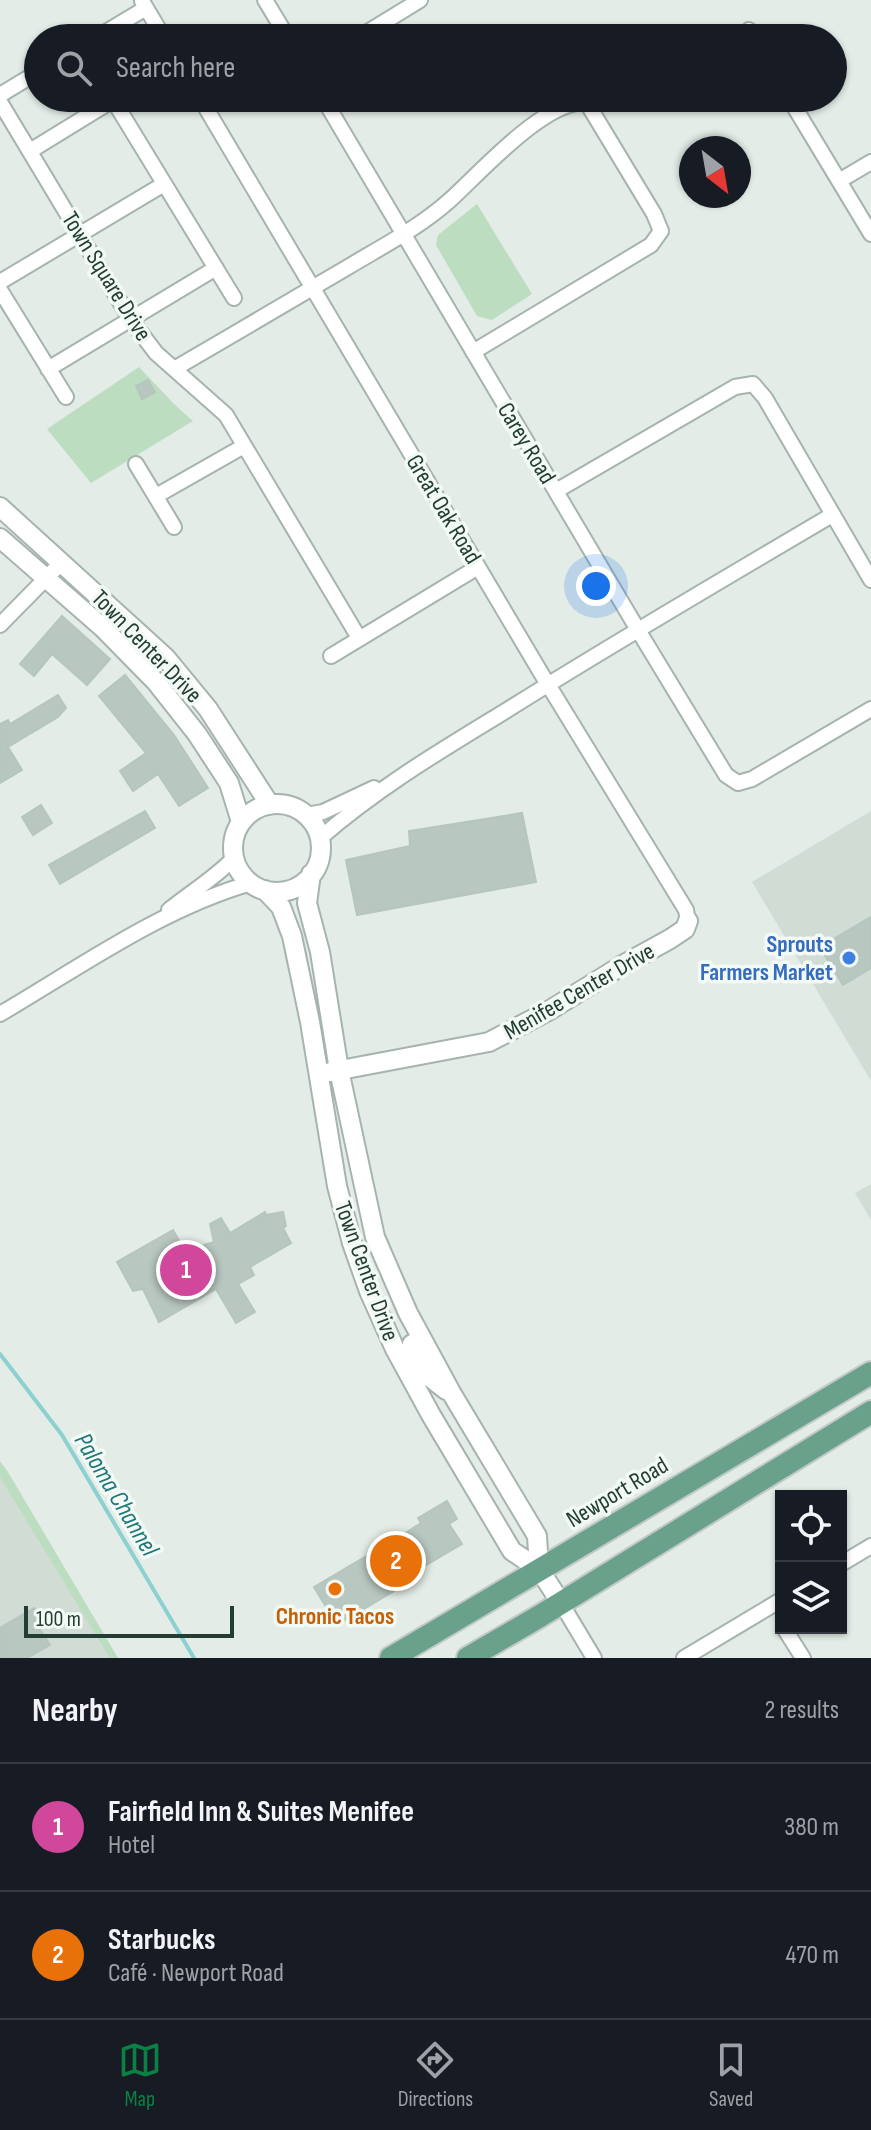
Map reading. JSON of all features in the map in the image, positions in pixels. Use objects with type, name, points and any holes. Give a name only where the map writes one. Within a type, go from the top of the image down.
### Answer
[{"type":"main road","name":"Newport Road","points":[[391,1658],[871,1373]]},
{"type":"main road","points":[[468,1658],[871,1412]]},
{"type":"street","points":[[265,0],[280,24]]},
{"type":"street","points":[[381,24],[420,0]]},
{"type":"street","points":[[116,24],[144,4],[156,24]]},
{"type":"street","points":[[0,95],[24,80]]},
{"type":"street","name":"Town Square Drive","points":[[0,102],[131,320],[156,353],[226,415],[359,638]]},
{"type":"street","points":[[30,151],[92,112]]},
{"type":"street","points":[[121,112],[234,298]]},
{"type":"street","name":"Great Oak Road","points":[[208,112],[686,910],[688,921]]},
{"type":"street","name":"Carey Road","points":[[331,112],[726,775],[738,783],[752,779],[871,709]]},
{"type":"street","points":[[174,369],[403,234],[449,201],[498,152],[555,112]]},
{"type":"street","points":[[473,352],[651,245],[661,231],[654,214],[592,112]]},
{"type":"street","points":[[797,112],[871,234]]},
{"type":"street","points":[[839,181],[871,162]]},
{"type":"street","points":[[0,282],[164,184]]},
{"type":"street","points":[[48,369],[216,268]]},
{"type":"street","points":[[0,290],[66,397]]},
{"type":"street","points":[[556,491],[735,387],[753,384],[765,398],[871,580]]},
{"type":"street","points":[[156,496],[244,446]]},
{"type":"street","points":[[136,464],[174,527]]},
{"type":"street","name":"Town Center Drive","points":[[0,507],[166,658],[208,709],[270,805]]},
{"type":"street","points":[[241,822],[257,809],[270,805],[289,806],[306,815],[319,839],[404,774],[548,684],[832,515]]},
{"type":"street","name":"Town Center Drive","points":[[0,538],[103,628],[156,682],[197,734],[229,783],[241,822],[234,839],[234,858],[242,875],[281,907],[292,936],[310,1022],[337,1186],[367,1286],[402,1362],[512,1551],[539,1569],[561,1603]]},
{"type":"street","points":[[0,625],[62,562]]},
{"type":"street","points":[[331,656],[478,567]]},
{"type":"street","points":[[306,815],[323,812],[404,774]]},
{"type":"street","name":"Town Center Drive","points":[[319,839],[320,854],[311,874],[307,903],[320,952],[339,1070],[375,1237],[408,1313],[452,1394],[537,1536],[539,1569]]},
{"type":"street","points":[[157,921],[191,891],[219,874],[234,858]]},
{"type":"street","points":[[0,1014],[157,921],[219,892],[258,887],[278,891],[291,889],[311,874]]},
{"type":"street","name":"Menifee Center Drive","points":[[319,1073],[489,1042],[670,939],[685,929],[688,921]]},
{"type":"street","points":[[367,1286],[388,1293],[427,1375],[452,1394]]},
{"type":"street","points":[[844,1562],[871,1546]]},
{"type":"street","points":[[561,1603],[594,1658]]},
{"type":"street","points":[[684,1658],[775,1604]]},
{"type":"street","points":[[788,1634],[803,1658]]},
{"type":"shaded area","points":[[871,811],[871,1081],[752,882]]},
{"type":"shaded area","points":[[871,1184],[871,1220],[855,1193]]},
{"type":"shaded area","points":[[0,1473],[112,1658],[0,1658]]},
{"type":"green space","points":[[477,204],[532,294],[492,320],[477,316],[436,245],[438,235]]},
{"type":"green space","points":[[139,367],[193,421],[91,483],[47,429]]},
{"type":"green space","points":[[0,1461],[118,1658],[110,1658],[0,1477]]},
{"type":"building","points":[[148,380],[155,392],[142,399],[136,386]]},
{"type":"building","points":[[62,616],[110,659],[87,685],[52,654],[34,676],[20,664]]},
{"type":"building","points":[[125,675],[174,735],[208,788],[179,806],[158,774],[133,791],[120,771],[146,753],[99,696]]},
{"type":"building","points":[[58,695],[66,708],[58,717],[8,747],[22,770],[0,783],[0,724],[8,720],[10,724]]},
{"type":"building","points":[[41,805],[52,823],[33,835],[22,817]]},
{"type":"building","points":[[145,811],[155,828],[60,884],[49,865]]},
{"type":"building","points":[[522,813],[536,882],[357,915],[346,860],[410,846],[409,831]]},
{"type":"building","name":"Sprouts Farmers Market","points":[[871,917],[871,968],[843,985],[820,947]]},
{"type":"building","points":[[265,1212],[266,1215],[283,1212],[286,1226],[283,1228],[291,1243],[250,1267],[254,1275],[238,1284],[255,1312],[236,1323],[216,1289],[159,1322],[143,1289],[133,1291],[117,1262],[173,1230],[187,1254],[214,1242],[210,1224],[221,1218],[230,1233]]},
{"type":"building","points":[[447,1501],[457,1519],[449,1524],[462,1544],[418,1570],[421,1575],[337,1625],[314,1587],[421,1523],[418,1518]]},
{"type":"building","points":[[34,1608],[44,1625],[39,1628],[50,1645],[27,1658],[0,1658],[0,1628]]},
{"type":"waterway","name":"Paloma Channel","points":[[0,1354],[62,1435],[194,1658]]},
{"type":"place","name":"Sprouts Farmers Market","points":[[849,958]]},
{"type":"place","name":"Fairfield Inn & Suites Menifee","points":[[186,1270]]},
{"type":"place","name":"Starbucks","points":[[396,1561]]},
{"type":"place","name":"Chronic Tacos","points":[[335,1589]]}]
